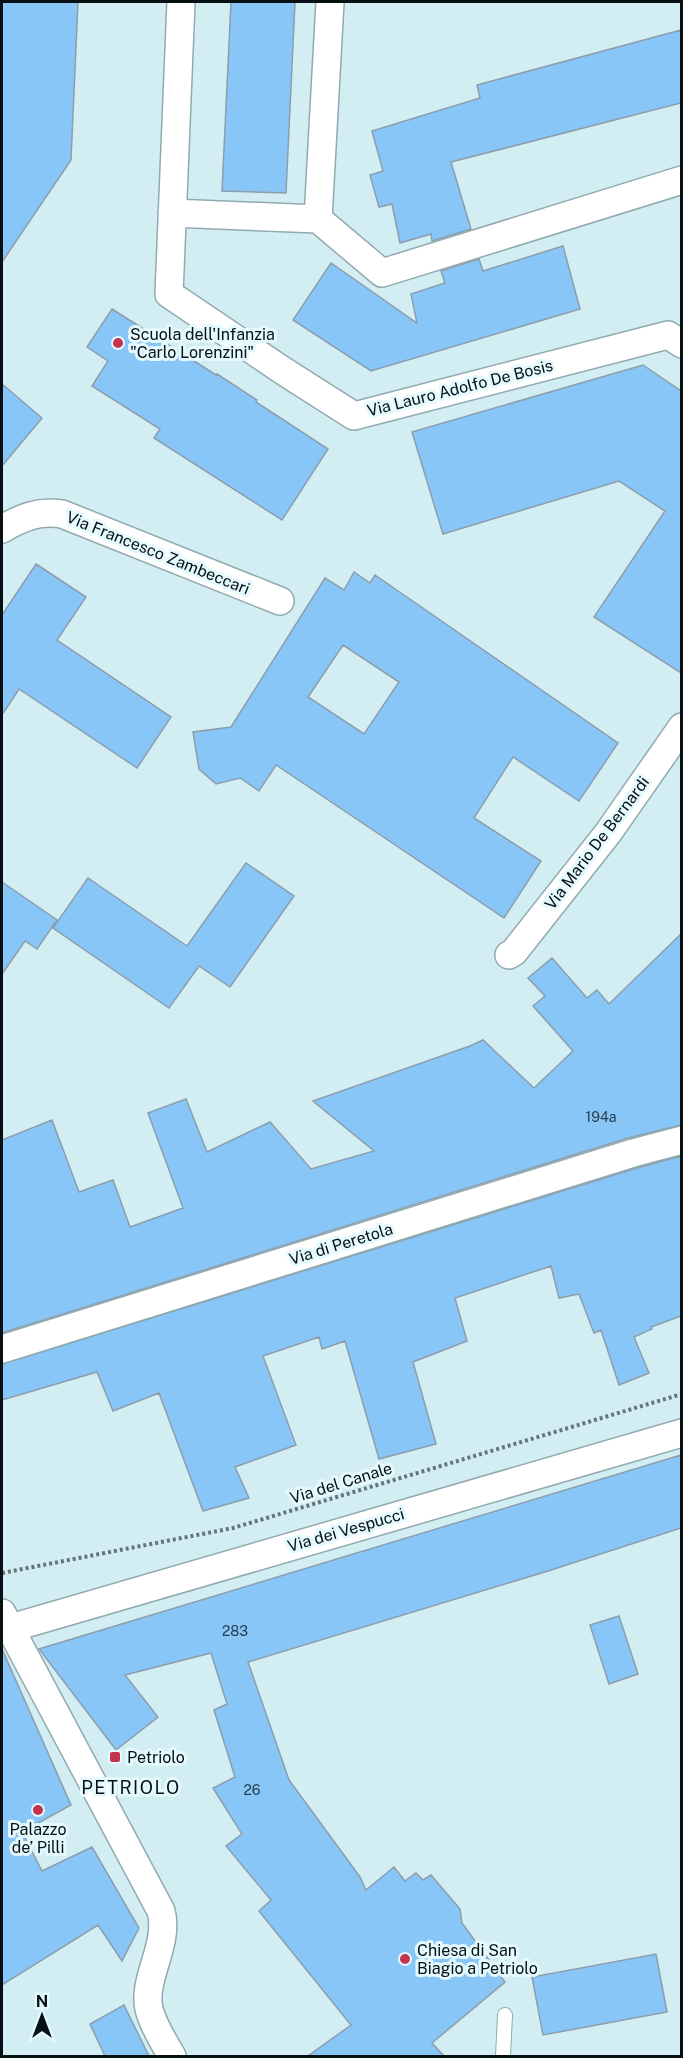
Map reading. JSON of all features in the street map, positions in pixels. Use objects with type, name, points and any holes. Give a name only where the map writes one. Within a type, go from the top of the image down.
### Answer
[{"type":"street","name":"Via Lauro Adolfo De Bosis","points":[[181,2],[169,294],[354,416],[668,335],[681,344]]},
{"type":"street","points":[[318,219],[330,2]]},
{"type":"street","points":[[172,213],[318,219],[382,273],[681,180]]},
{"type":"street","name":"Via Francesco Zambeccari","points":[[2,529],[35,514],[49,512],[62,514],[280,601]]},
{"type":"street","name":"Via Mario De Bernardi","points":[[509,955],[514,952],[608,833],[681,727]]},
{"type":"street","name":"Via di Peretola","points":[[2,1349],[681,1140]]},
{"type":"street","name":"Via dei Vespucci","points":[[6,1621],[681,1432]]},
{"type":"street","points":[[6,1621],[161,1911],[162,1939],[148,2001],[152,2016],[172,2056]]},
{"type":"lane","points":[[503,2056],[505,2015]]},
{"type":"path","name":"Via del Canale","points":[[2,1573],[233,1528],[681,1394]]},
{"type":"building","points":[[2,2],[78,2],[71,160],[2,262]]},
{"type":"building","points":[[231,2],[295,2],[286,193],[222,191]]},
{"type":"building","points":[[681,30],[681,103],[451,162],[471,229],[432,241],[431,234],[400,243],[392,204],[379,207],[370,175],[383,171],[372,131],[480,98],[477,85]]},
{"type":"building","points":[[563,246],[580,309],[371,371],[293,320],[331,263],[417,323],[411,294],[445,283],[441,271],[479,259],[483,271]]},
{"type":"building","points":[[112,309],[217,374],[328,449],[282,520],[154,438],[160,429],[92,386],[108,361],[87,347]]},
{"type":"building","points":[[643,365],[681,391],[681,673],[594,617],[665,511],[619,481],[443,534],[412,432]]},
{"type":"building","points":[[2,384],[42,418],[2,466]]},
{"type":"building","points":[[36,564],[86,597],[57,640],[171,717],[137,768],[19,689],[2,715],[2,615]]},
{"type":"building","points":[[354,572],[370,583],[375,575],[618,743],[579,801],[513,757],[474,818],[541,861],[504,918],[276,765],[259,791],[240,778],[216,784],[199,769],[193,732],[231,727],[325,578],[344,590]],"holes":[[[343,645],[399,682],[364,734],[308,697]]]},
{"type":"building","points":[[246,863],[294,896],[230,987],[199,966],[169,1008],[53,928],[88,878],[187,946]]},
{"type":"building","points":[[2,882],[57,920],[37,949],[25,941],[2,974]]},
{"type":"building","points":[[681,934],[681,1125],[628,1138],[2,1333],[2,1140],[52,1120],[79,1192],[113,1180],[130,1227],[183,1208],[148,1113],[186,1099],[207,1152],[270,1122],[311,1169],[374,1151],[313,1101],[483,1040],[534,1088],[573,1051],[533,1006],[545,996],[528,978],[552,958],[587,998],[597,990],[609,1004]]},
{"type":"building","points":[[681,1156],[681,1316],[651,1327],[652,1329],[634,1337],[649,1373],[619,1385],[601,1330],[594,1333],[579,1294],[559,1298],[551,1266],[455,1298],[467,1341],[413,1362],[436,1444],[379,1459],[345,1341],[322,1349],[319,1337],[263,1356],[296,1445],[235,1467],[249,1498],[203,1511],[159,1393],[113,1411],[97,1372],[2,1400],[2,1364]]},
{"type":"building","points":[[681,1455],[681,1528],[248,1662],[289,1780],[360,1877],[366,1890],[394,1867],[405,1881],[416,1873],[423,1880],[431,1875],[460,1909],[462,1923],[505,1982],[432,2043],[444,2056],[308,2056],[351,2025],[259,1911],[271,1900],[226,1846],[242,1834],[213,1788],[235,1777],[214,1710],[227,1704],[211,1653],[125,1675],[158,1717],[116,1750],[39,1649]]},
{"type":"building","points":[[619,1616],[638,1674],[609,1684],[590,1625]]},
{"type":"building","name":"Palazzo de’ Pilli","points":[[2,1649],[71,1805],[22,1832],[42,1871],[92,1847],[139,1928],[122,1961],[98,1925],[2,1985]]},
{"type":"building","points":[[656,1954],[667,2012],[543,2035],[532,1977]]},
{"type":"building","points":[[124,2005],[149,2056],[105,2056],[90,2024]]},
{"type":"place","name":"Scuola dell'Infanzia \"Carlo Lorenzini\"","points":[[118,343]]},
{"type":"place","name":"Petriolo","points":[[115,1757]]},
{"type":"place","name":"Palazzo de’ Pilli","points":[[38,1810]]},
{"type":"place","name":"Chiesa di San Biagio a Petriolo","points":[[405,1959]]},
{"type":"district","name":"PETRIOLO","points":[[131,1787]]}]
